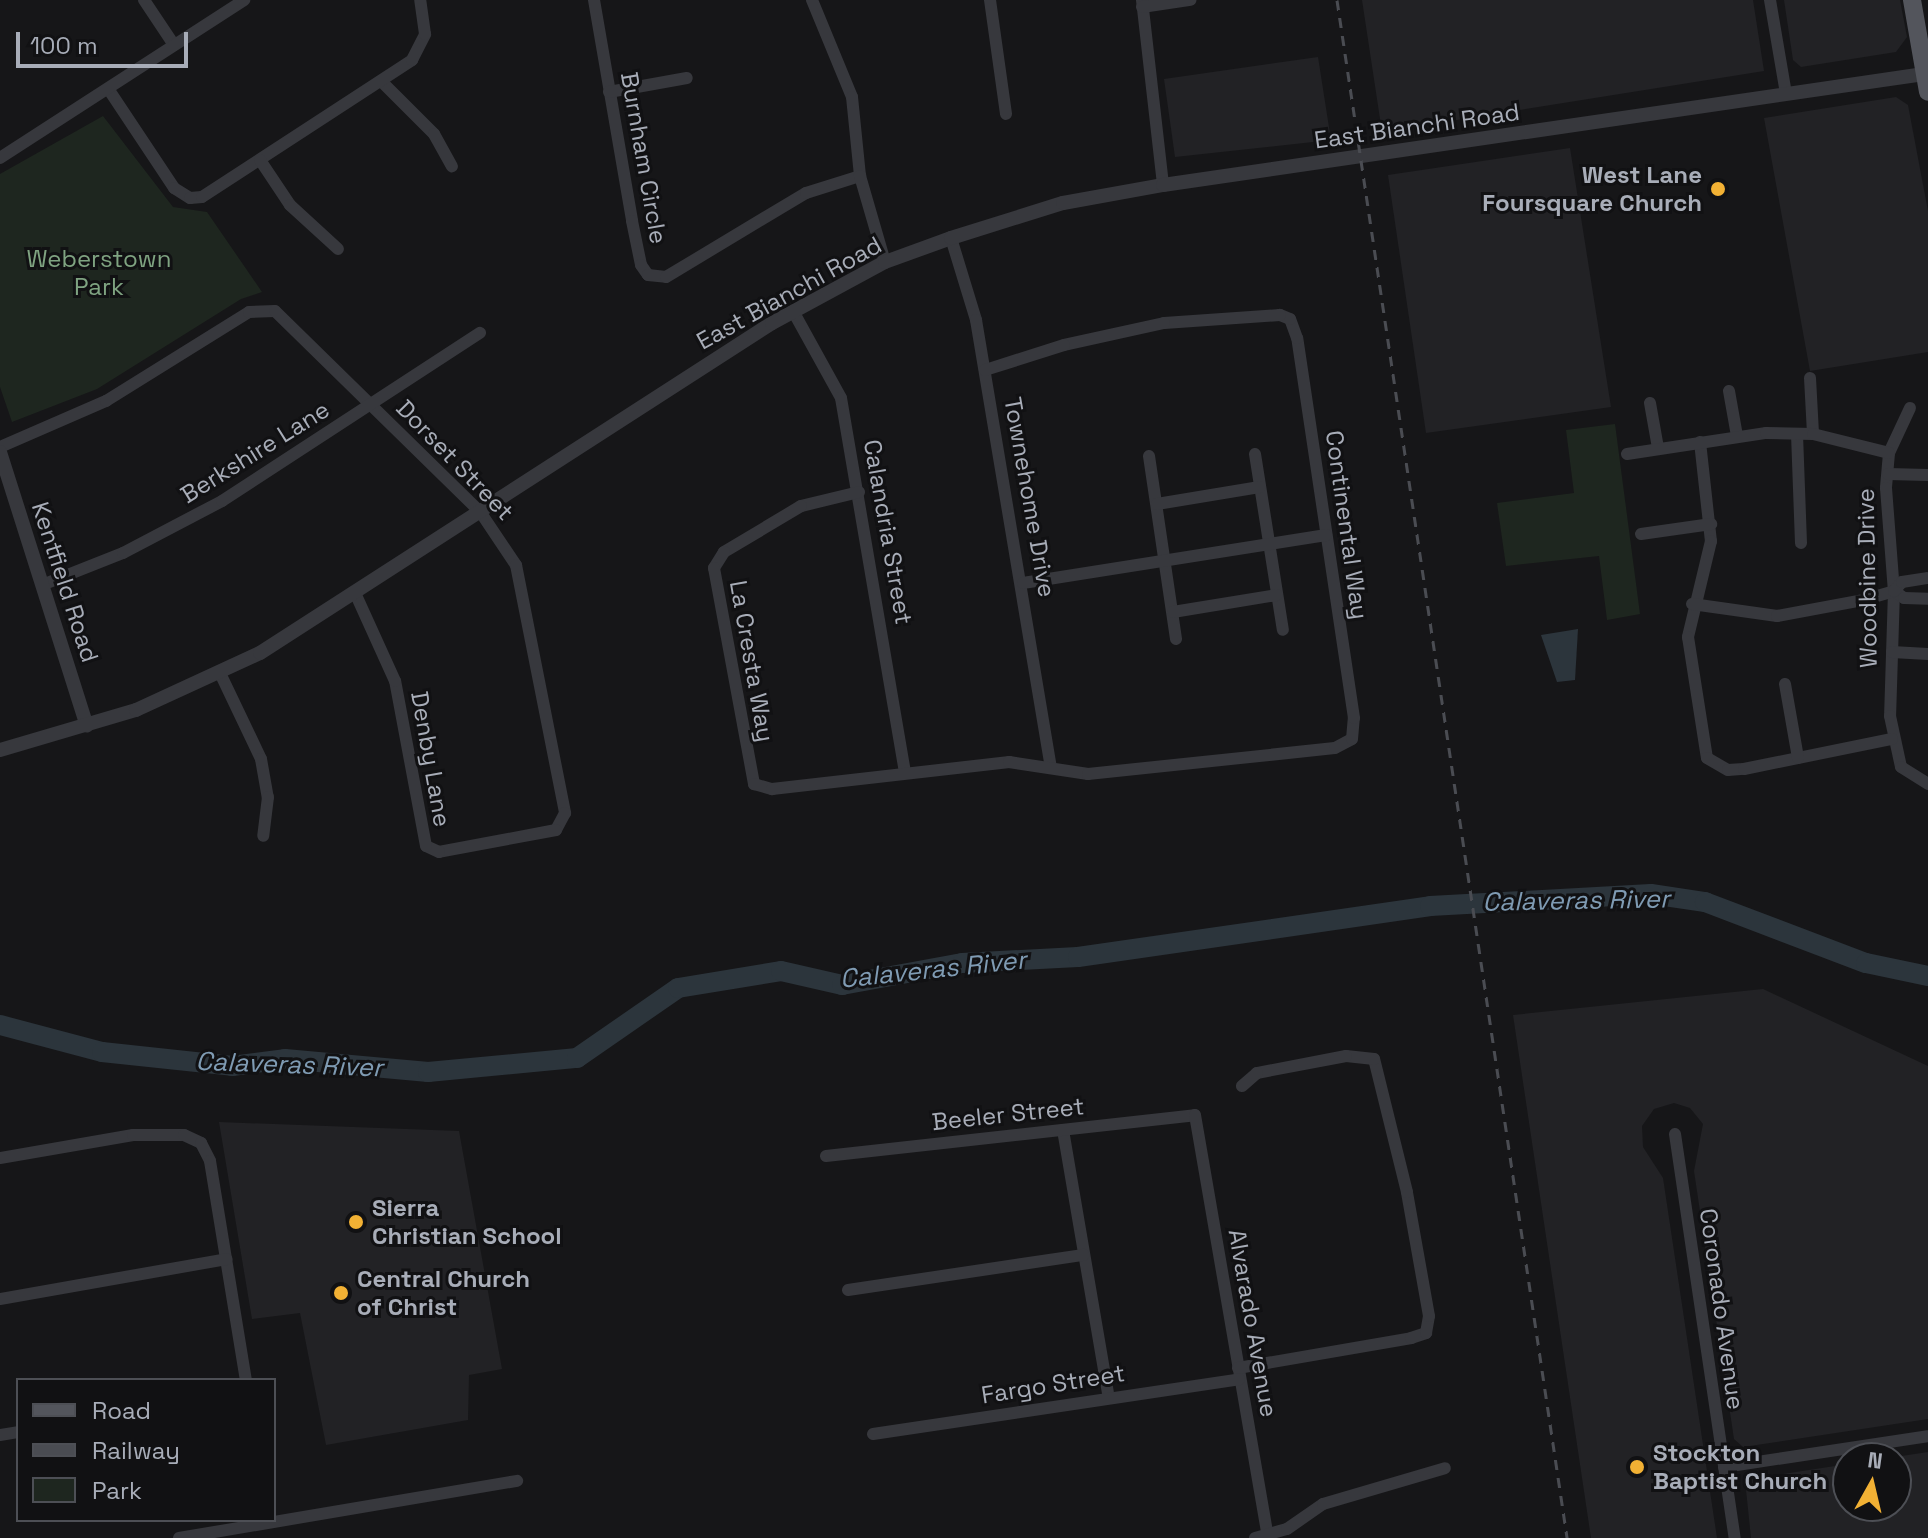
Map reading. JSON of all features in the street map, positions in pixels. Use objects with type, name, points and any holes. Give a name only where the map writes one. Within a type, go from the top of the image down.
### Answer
[{"type":"main road","points":[[1912,0],[1926,83]]},
{"type":"street","points":[[144,0],[174,45]]},
{"type":"street","points":[[0,158],[244,0]]},
{"type":"street","points":[[109,90],[174,188],[190,198],[202,197],[412,60],[423,44],[420,0]]},
{"type":"street","name":"Burnham Circle","points":[[594,0],[641,265],[655,278],[684,266],[806,193],[860,176]]},
{"type":"street","points":[[990,0],[1006,114]]},
{"type":"street","points":[[1163,185],[1142,3],[1190,0]]},
{"type":"street","points":[[1770,0],[1786,94]]},
{"type":"street","points":[[817,2],[852,97],[860,176],[885,262]]},
{"type":"street","points":[[609,92],[687,78]]},
{"type":"street","points":[[381,81],[434,134],[452,166]]},
{"type":"street","name":"East Bianchi Road","points":[[0,750],[87,726],[220,673],[356,595],[793,311],[885,262],[951,238],[1063,203],[1163,185],[1786,94],[1926,83]]},
{"type":"street","points":[[260,160],[290,205],[338,249]]},
{"type":"street","name":"Townehome Drive","points":[[951,238],[971,297],[985,370],[1023,583],[1051,766]]},
{"type":"street","name":"Dorset Street","points":[[0,449],[106,401],[249,312],[267,308],[282,316],[481,513],[519,573],[565,813],[561,825]]},
{"type":"street","name":"Calandria Street","points":[[793,311],[841,398],[905,773]]},
{"type":"street","name":"Continental Way","points":[[985,370],[1164,323],[1280,315],[1290,319],[1297,338],[1354,718],[1352,739],[1335,748],[1088,774],[1067,774],[1051,766]]},
{"type":"street","name":"Berkshire Lane","points":[[42,585],[177,526],[480,333]]},
{"type":"street","points":[[1810,378],[1813,434]]},
{"type":"street","points":[[1729,391],[1737,436]]},
{"type":"street","points":[[1650,403],[1658,448]]},
{"type":"street","name":"Woodbine Drive","points":[[1910,408],[1889,453],[1894,591],[1892,739],[1901,767],[1928,784]]},
{"type":"street","points":[[1797,434],[1801,543]]},
{"type":"street","points":[[1627,454],[1737,436],[1797,434],[1813,434],[1889,453]]},
{"type":"street","points":[[1700,442],[1711,524],[1707,559],[1692,604],[1688,637],[1704,748],[1715,766],[1744,769],[1892,739]]},
{"type":"street","name":"Kentfield Road","points":[[0,449],[87,726]]},
{"type":"street","points":[[1255,454],[1283,630]]},
{"type":"street","points":[[1149,456],[1176,639]]},
{"type":"street","points":[[1888,474],[1928,475]]},
{"type":"street","points":[[1157,504],[1260,487]]},
{"type":"street","name":"La Cresta Way","points":[[859,492],[801,506],[724,552],[714,568],[754,784],[772,789],[905,773]]},
{"type":"street","points":[[1641,534],[1711,524]]},
{"type":"street","points":[[1023,583],[1326,535]]},
{"type":"street","points":[[1692,604],[1777,616],[1894,591],[1902,582],[1928,578],[1928,591]]},
{"type":"street","points":[[1894,591],[1904,598],[1928,599]]},
{"type":"street","name":"Denby Lane","points":[[356,595],[395,681],[426,846],[439,852],[549,833],[561,825]]},
{"type":"street","points":[[1173,612],[1277,595]]},
{"type":"street","points":[[1892,652],[1928,654]]},
{"type":"street","points":[[220,673],[261,759],[268,797],[263,836]]},
{"type":"street","points":[[1785,684],[1798,758]]},
{"type":"street","points":[[905,773],[1009,762],[1051,766]]},
{"type":"street","name":"Fargo Street","points":[[873,1434],[1109,1398],[1426,1333],[1429,1316],[1407,1192],[1374,1059],[1346,1056],[1257,1073],[1242,1086]]},
{"type":"street","name":"Alvarado Avenue","points":[[1195,1115],[1263,1537]]},
{"type":"street","name":"Beeler Street","points":[[826,1156],[1195,1115]]},
{"type":"street","points":[[1063,1130],[1109,1398]]},
{"type":"street","name":"Coronado Avenue","points":[[1675,1134],[1735,1538]]},
{"type":"street","points":[[0,1158],[133,1135],[184,1135],[201,1143],[210,1161],[246,1378]]},
{"type":"street","points":[[848,1290],[1083,1255]]},
{"type":"street","points":[[0,1299],[227,1259]]},
{"type":"street","points":[[1724,1467],[1928,1436]]},
{"type":"street","points":[[1263,1537],[1323,1504],[1445,1468]]},
{"type":"street","points":[[179,1538],[273,1528],[517,1481]]},
{"type":"shaded area","points":[[1362,0],[1753,0],[1764,71],[1382,132]]},
{"type":"shaded area","points":[[1784,0],[1900,0],[1907,37],[1896,52],[1801,67],[1793,60]]},
{"type":"shaded area","points":[[1318,57],[1331,140],[1175,157],[1164,79]]},
{"type":"shaded area","points":[[1896,97],[1908,105],[1928,211],[1928,352],[1810,371],[1764,118]]},
{"type":"shaded area","points":[[1570,148],[1611,407],[1426,433],[1388,175]]},
{"type":"shaded area","points":[[1578,629],[1575,680],[1557,682],[1541,635]]},
{"type":"shaded area","points":[[1763,989],[1928,1066],[1928,1419],[1743,1447],[1734,1439],[1694,1171],[1703,1124],[1690,1108],[1674,1103],[1654,1109],[1642,1126],[1643,1147],[1663,1178],[1717,1538],[1591,1538],[1513,1015]]},
{"type":"shaded area","name":"Sierra Christian School","points":[[219,1122],[459,1131],[502,1369],[469,1375],[468,1420],[326,1445],[300,1313],[252,1319]]},
{"type":"shaded area","points":[[1928,1452],[1928,1538],[1751,1538],[1745,1480],[1832,1466],[1832,1522],[1912,1522],[1912,1454]]},
{"type":"green space","name":"Weberstown Park","points":[[103,116],[173,207],[207,212],[262,292],[241,299],[97,389],[12,422],[0,387],[0,174]]},
{"type":"green space","points":[[1615,424],[1640,614],[1607,620],[1599,556],[1506,566],[1497,503],[1574,493],[1566,430]]},
{"type":"waterway","name":"Calaveras River","points":[[0,1025],[102,1052],[232,1066],[285,1059],[428,1072],[577,1058],[678,988],[781,971],[842,985],[962,963],[1078,957],[1430,906],[1651,894],[1705,902],[1866,963],[1928,976]]},
{"type":"railway","points":[[1337,0],[1567,1538]]},
{"type":"place","name":"West Lane Foursquare Church","points":[[1718,189]]},
{"type":"place","name":"Sierra Christian School","points":[[356,1222]]},
{"type":"place","name":"Central Church of Christ","points":[[341,1293]]},
{"type":"place","name":"Stockton Baptist Church","points":[[1637,1467]]}]
